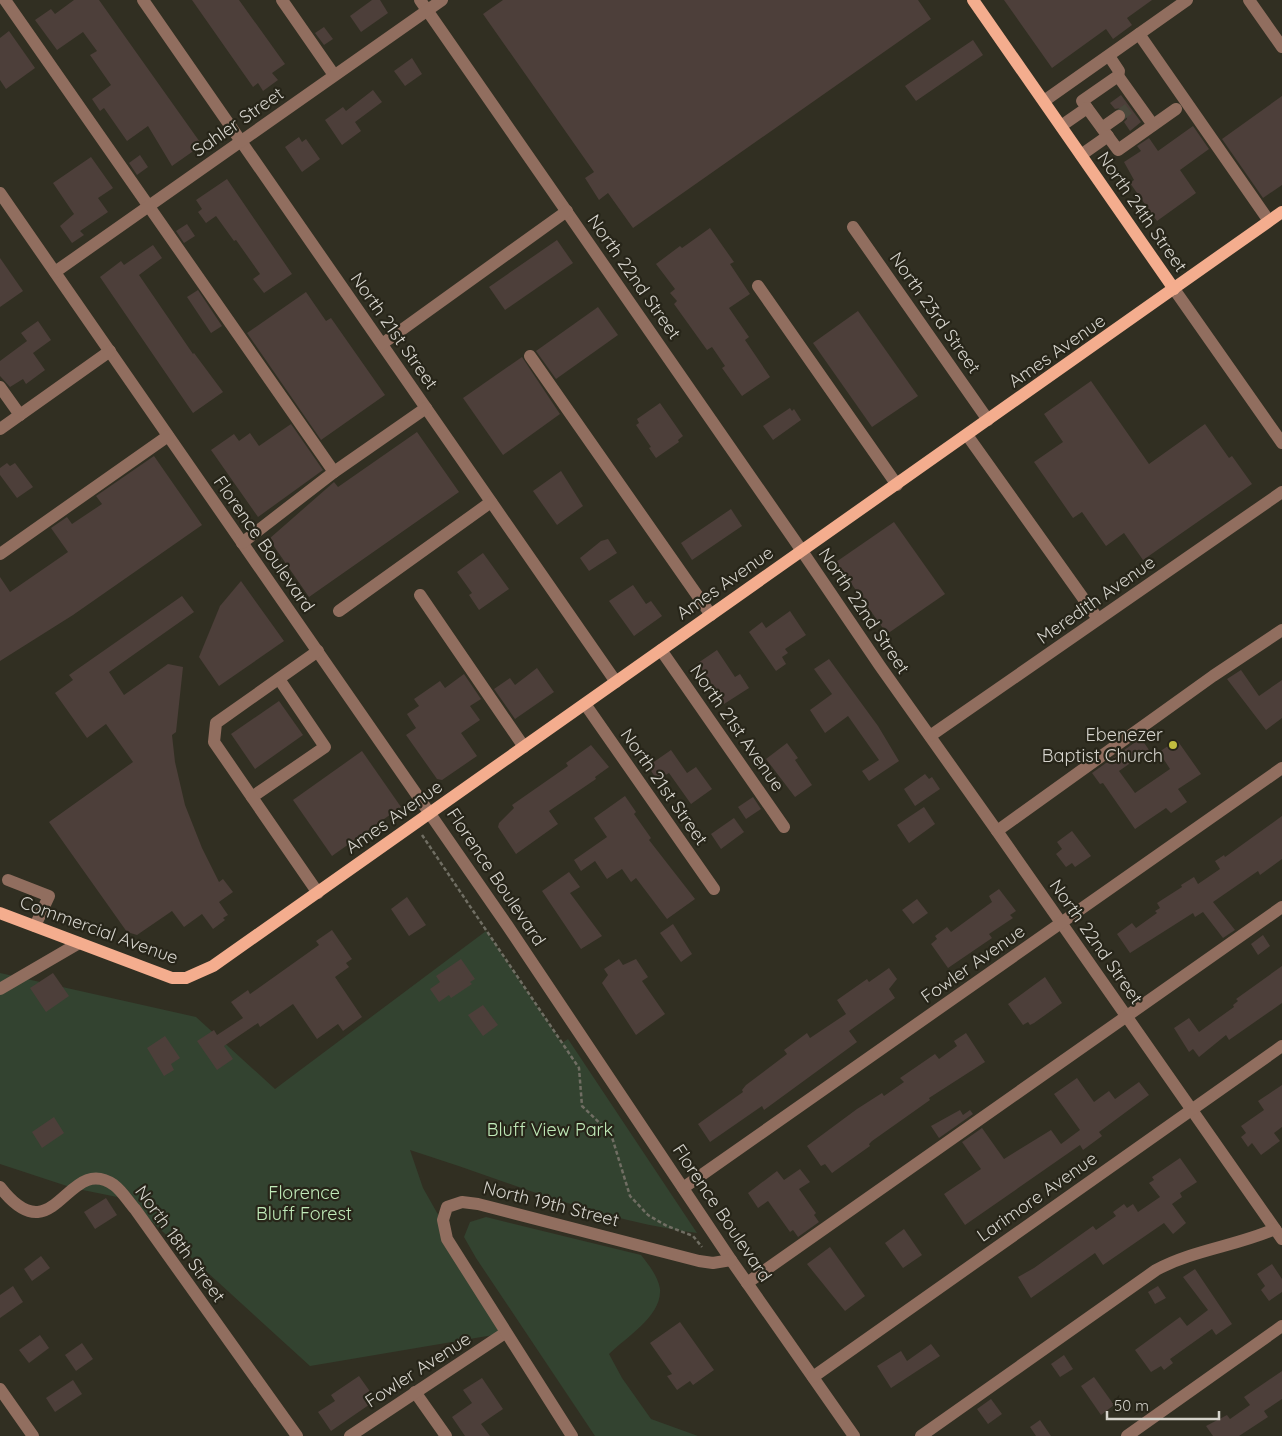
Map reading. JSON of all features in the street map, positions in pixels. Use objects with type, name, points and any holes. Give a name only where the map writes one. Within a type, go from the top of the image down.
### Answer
[{"type":"main road","name":"North 24th Street","points":[[973,0],[1174,289]]},
{"type":"main road","name":"Ames Avenue","points":[[186,978],[221,962],[1282,212]]},
{"type":"main road","name":"Commercial Avenue","points":[[0,912],[172,978],[186,978]]},
{"type":"street","name":"North 21st Street","points":[[143,0],[616,682]]},
{"type":"street","points":[[282,0],[334,75]]},
{"type":"street","name":"Sahler Street","points":[[55,272],[334,75],[424,5],[442,0]]},
{"type":"street","points":[[1044,101],[1187,0]]},
{"type":"street","points":[[1249,0],[1282,47]]},
{"type":"street","points":[[2,1],[334,472]]},
{"type":"street","name":"North 22nd Street","points":[[424,5],[880,666],[1062,923],[1278,1234]]},
{"type":"street","points":[[1139,34],[1269,221]]},
{"type":"street","points":[[1109,56],[1119,71],[1118,76],[1134,105],[1153,125]]},
{"type":"street","points":[[1061,126],[1118,76]]},
{"type":"street","points":[[1070,83],[1118,150],[1176,108]]},
{"type":"street","points":[[1081,155],[1119,116]]},
{"type":"street","name":"Florence Boulevard","points":[[0,194],[430,813],[731,1260],[854,1436]]},
{"type":"street","points":[[382,344],[567,211]]},
{"type":"street","name":"North 23rd Street","points":[[854,227],[988,420]]},
{"type":"street","points":[[758,286],[897,485]]},
{"type":"street","name":"North 24th Street","points":[[1174,289],[1281,439]]},
{"type":"street","points":[[0,429],[110,351]]},
{"type":"street","points":[[530,356],[711,614]]},
{"type":"street","points":[[0,387],[20,415]]},
{"type":"street","points":[[242,543],[334,472],[426,408]]},
{"type":"street","points":[[967,435],[1098,619]]},
{"type":"street","points":[[0,554],[168,436]]},
{"type":"street","name":"Meredith Avenue","points":[[930,736],[1282,492]]},
{"type":"street","points":[[339,611],[491,502]]},
{"type":"street","points":[[420,595],[524,747]]},
{"type":"street","points":[[997,831],[1213,676],[1282,630]]},
{"type":"street","name":"North 21st Avenue","points":[[661,650],[784,827]]},
{"type":"street","points":[[318,652],[216,723],[214,742],[318,893]]},
{"type":"street","points":[[252,797],[325,747],[279,679]]},
{"type":"street","name":"North 21st Street","points":[[585,704],[714,889]]},
{"type":"street","name":"Fowler Avenue","points":[[684,1188],[1282,768]]},
{"type":"street","points":[[8,880],[48,896],[35,926]]},
{"type":"street","points":[[747,1283],[1282,907]]},
{"type":"street","points":[[0,989],[79,943]]},
{"type":"street","name":"Larimore Avenue","points":[[813,1377],[1282,1046]]},
{"type":"street","name":"North 18th Street","points":[[0,1187],[14,1204],[36,1213],[46,1211],[73,1188],[87,1180],[96,1178],[116,1186],[297,1436]]},
{"type":"street","name":"North 19th Street","points":[[572,1436],[447,1239],[443,1220],[447,1207],[462,1202],[478,1204],[713,1263],[731,1260]]},
{"type":"street","points":[[921,1436],[1156,1270],[1169,1263],[1245,1241],[1278,1234]]},
{"type":"street","points":[[1127,1436],[1282,1326]]},
{"type":"street","name":"Fowler Avenue","points":[[350,1436],[505,1333]]},
{"type":"street","points":[[0,1389],[32,1436]]},
{"type":"street","points":[[415,1392],[446,1436]]},
{"type":"path","points":[[414,824],[579,1068],[582,1106],[611,1134],[630,1196],[648,1215],[667,1226],[692,1236],[713,1263]]},
{"type":"green space","name":"Florence Bluff Forest","points":[[486,931],[562,1043],[568,1039],[697,1233],[623,1219],[587,1209],[410,1150],[423,1188],[505,1333],[310,1366],[127,1199],[73,1188],[0,1164],[0,973],[196,1017],[275,1089]]},
{"type":"green space","points":[[486,1217],[641,1255],[657,1279],[660,1289],[659,1299],[655,1308],[642,1325],[609,1354],[622,1378],[651,1419],[698,1436],[595,1436],[476,1258],[464,1237],[470,1222]]},
{"type":"building","points":[[74,0],[99,0],[202,145],[172,166],[148,126],[127,141],[104,108],[100,111],[92,99],[111,85],[90,55],[97,51],[83,32],[57,50],[35,20],[51,9],[55,14]]},
{"type":"building","points":[[192,0],[239,0],[285,64],[272,73],[278,80],[263,91],[258,83],[253,87]]},
{"type":"building","points":[[372,0],[380,0],[388,13],[361,32],[350,16]]},
{"type":"building","points":[[503,0],[918,0],[931,19],[633,228],[608,193],[599,200],[585,178],[594,172],[483,14]]},
{"type":"building","points":[[1004,0],[1152,0],[1127,18],[1132,25],[1113,39],[1106,29],[1052,68]]},
{"type":"building","points":[[324,27],[333,39],[324,45],[315,33]]},
{"type":"building","points":[[9,31],[35,68],[6,89],[0,80],[0,38]]},
{"type":"building","points":[[973,40],[983,55],[916,101],[905,86]]},
{"type":"building","points":[[412,58],[422,74],[405,86],[394,71]]},
{"type":"building","points":[[373,90],[382,102],[355,122],[361,131],[342,145],[325,120],[343,107],[346,111]]},
{"type":"building","points":[[1121,95],[1141,122],[1130,131],[1124,122],[1127,119],[1126,112],[1122,108],[1115,109],[1110,103]]},
{"type":"building","points":[[1282,96],[1282,185],[1263,198],[1222,139]]},
{"type":"building","points":[[1193,126],[1209,149],[1180,170],[1196,193],[1157,221],[1130,183],[1134,180],[1124,162],[1141,151],[1137,146],[1149,138],[1158,151]]},
{"type":"building","points":[[299,137],[302,142],[306,139],[320,159],[302,172],[285,147]]},
{"type":"building","points":[[140,155],[148,167],[137,175],[129,163]]},
{"type":"building","points":[[91,157],[113,188],[98,198],[108,212],[80,231],[84,235],[72,243],[60,226],[74,214],[53,183]]},
{"type":"building","points":[[227,179],[292,274],[264,293],[253,279],[260,274],[236,240],[234,241],[216,216],[206,223],[198,212],[202,209],[196,200]]},
{"type":"building","points":[[187,224],[195,236],[184,243],[176,231]]},
{"type":"building","points":[[710,228],[734,262],[730,264],[750,294],[729,308],[749,337],[745,340],[770,377],[742,396],[722,368],[725,366],[712,347],[707,350],[674,304],[677,301],[670,293],[675,289],[656,264],[680,246],[682,248]]},
{"type":"building","points":[[557,240],[573,263],[505,310],[489,287]]},
{"type":"building","points":[[153,245],[162,258],[139,275],[193,354],[223,392],[193,413],[100,277],[121,261],[124,265]]},
{"type":"building","points":[[0,258],[23,291],[0,307]]},
{"type":"building","points":[[198,290],[222,326],[211,333],[187,297]]},
{"type":"building","points":[[306,292],[326,321],[331,318],[385,395],[321,440],[247,333]]},
{"type":"building","points":[[598,307],[618,335],[556,379],[536,351]]},
{"type":"building","points":[[858,311],[918,396],[872,427],[813,343]]},
{"type":"building","points":[[38,321],[51,340],[33,353],[45,370],[26,384],[23,379],[10,387],[0,376],[0,361],[27,341],[21,333]]},
{"type":"building","points":[[522,357],[560,414],[503,455],[463,398]]},
{"type":"building","points":[[1091,381],[1149,464],[1205,424],[1229,458],[1232,456],[1252,484],[1143,560],[1124,533],[1106,546],[1082,512],[1073,518],[1034,462],[1063,442],[1044,414]]},
{"type":"building","points":[[660,403],[683,436],[678,440],[679,442],[656,458],[636,425],[639,423],[637,419]]},
{"type":"building","points":[[790,408],[792,411],[794,409],[801,420],[773,440],[763,426]]},
{"type":"building","points":[[291,424],[323,470],[258,517],[211,450],[234,434],[239,441],[250,433],[259,446]]},
{"type":"building","points":[[417,432],[459,492],[309,597],[269,539],[334,482],[338,487]]},
{"type":"building","points":[[154,456],[202,525],[73,615],[0,661],[0,577],[10,592],[68,552],[51,528],[67,517],[72,524],[102,504],[96,496]]},
{"type":"building","points":[[7,463],[10,466],[15,463],[33,487],[17,498],[0,475],[0,468]]},
{"type":"building","points":[[561,471],[583,506],[557,525],[533,491]]},
{"type":"building","points":[[731,509],[742,526],[692,560],[681,543]]},
{"type":"building","points":[[894,522],[945,594],[887,634],[836,562]]},
{"type":"building","points":[[608,539],[617,553],[589,571],[580,558],[601,541]]},
{"type":"building","points":[[483,553],[509,589],[479,610],[469,595],[472,593],[457,572]]},
{"type":"building","points":[[241,581],[284,641],[219,686],[199,657],[220,606]]},
{"type":"building","points":[[633,585],[646,604],[651,601],[662,616],[634,636],[609,601]]},
{"type":"building","points":[[182,596],[194,612],[109,672],[124,695],[168,664],[183,667],[176,732],[172,735],[175,762],[185,805],[202,848],[219,882],[223,879],[233,892],[219,902],[228,915],[223,918],[225,920],[213,929],[202,914],[184,927],[172,911],[137,935],[127,932],[49,822],[133,762],[106,724],[87,738],[55,693],[73,680],[69,675]]},
{"type":"building","points":[[790,611],[806,635],[785,649],[788,653],[782,657],[786,664],[776,671],[749,632],[762,622],[766,628]]},
{"type":"building","points":[[717,650],[735,677],[740,674],[749,688],[724,704],[698,663]]},
{"type":"building","points":[[829,659],[878,726],[899,761],[869,781],[862,771],[879,760],[848,716],[825,733],[810,710],[832,694],[814,669]]},
{"type":"building","points":[[537,668],[554,692],[515,719],[494,689],[510,678],[515,685]]},
{"type":"building","points":[[1241,670],[1259,696],[1282,680],[1282,718],[1266,730],[1227,679]]},
{"type":"building","points":[[464,674],[481,699],[470,706],[480,720],[461,733],[477,756],[442,780],[437,779],[406,735],[416,728],[407,714],[419,706],[414,699],[440,681],[445,688]]},
{"type":"building","points":[[279,701],[303,735],[255,769],[231,734]]},
{"type":"building","points":[[1141,738],[1149,750],[1119,771],[1135,793],[1170,769],[1159,752],[1177,740],[1201,774],[1178,789],[1187,802],[1171,813],[1166,808],[1135,829],[1103,783],[1100,784],[1092,773]]},
{"type":"building","points":[[787,743],[798,758],[795,760],[812,785],[795,797],[766,759]]},
{"type":"building","points":[[591,745],[609,767],[595,777],[596,779],[549,811],[558,824],[516,854],[498,827],[499,823],[514,808],[512,805],[568,766],[566,763]]},
{"type":"building","points":[[671,750],[687,773],[696,767],[712,789],[691,804],[669,773],[657,780],[648,766]]},
{"type":"building","points":[[362,751],[401,807],[332,856],[293,800]]},
{"type":"building","points":[[925,774],[929,779],[932,777],[940,789],[915,806],[904,789]]},
{"type":"building","points":[[625,796],[636,812],[634,814],[651,838],[649,840],[695,899],[667,919],[636,878],[631,882],[622,869],[607,879],[595,861],[581,871],[574,860],[607,837],[594,818]]},
{"type":"building","points":[[753,797],[761,809],[746,819],[738,807]]},
{"type":"building","points":[[924,807],[935,824],[909,843],[897,825]]},
{"type":"building","points":[[1282,816],[1282,859],[1260,875],[1258,871],[1213,902],[1235,930],[1223,938],[1203,912],[1195,917],[1193,913],[1130,953],[1117,934],[1132,923],[1136,928],[1157,913],[1155,911],[1160,908],[1157,903],[1182,887],[1181,885],[1194,877],[1198,884],[1220,869],[1215,861],[1224,855],[1225,857]]},
{"type":"building","points":[[734,818],[744,832],[721,849],[711,834]]},
{"type":"building","points":[[1072,831],[1091,856],[1075,867],[1072,863],[1066,867],[1056,854],[1062,849],[1057,842]]},
{"type":"building","points":[[569,872],[580,887],[570,893],[602,936],[581,949],[542,891]]},
{"type":"building","points":[[999,889],[1016,911],[1010,915],[1013,918],[989,934],[992,938],[948,968],[931,944],[937,939],[935,936],[947,927],[951,932],[992,902],[989,896]]},
{"type":"building","points":[[407,897],[426,925],[409,936],[391,909]]},
{"type":"building","points":[[917,899],[928,913],[913,924],[902,910]]},
{"type":"building","points":[[673,924],[692,954],[681,962],[660,933]]},
{"type":"building","points":[[332,930],[352,959],[346,963],[349,967],[335,977],[362,1017],[343,1031],[338,1024],[317,1039],[293,1004],[260,1027],[258,1023],[224,1046],[233,1059],[217,1070],[197,1041],[214,1030],[217,1035],[243,1018],[231,1002],[248,990],[250,994],[319,945],[316,941]]},
{"type":"building","points":[[1263,935],[1270,946],[1258,955],[1251,944]]},
{"type":"building","points":[[461,959],[475,979],[470,982],[472,984],[451,998],[449,995],[439,1002],[430,989],[440,982],[436,976]]},
{"type":"building","points":[[619,959],[623,965],[636,959],[648,977],[642,981],[665,1014],[636,1035],[602,983],[608,975],[604,969]]},
{"type":"building","points":[[1282,966],[1282,1003],[1229,1040],[1226,1035],[1199,1057],[1193,1049],[1189,1052],[1174,1028],[1189,1018],[1199,1032],[1234,1007],[1233,1005],[1238,1001],[1236,999]]},
{"type":"building","points":[[889,968],[897,979],[889,989],[895,998],[849,1031],[857,1042],[764,1110],[762,1106],[710,1142],[698,1124],[743,1092],[742,1090],[746,1085],[787,1054],[784,1050],[807,1033],[810,1038],[846,1014],[837,1000],[867,979],[869,982]]},
{"type":"building","points":[[53,973],[69,996],[46,1012],[30,988]]},
{"type":"building","points":[[1045,977],[1062,1003],[1034,1023],[1030,1025],[1028,1022],[1023,1025],[1008,1004]]},
{"type":"building","points":[[483,1005],[498,1025],[483,1036],[468,1015]]},
{"type":"building","points":[[966,1033],[985,1062],[929,1098],[930,1100],[872,1141],[869,1144],[870,1146],[832,1173],[825,1164],[821,1166],[807,1146],[857,1109],[882,1093],[884,1096],[904,1082],[900,1078],[935,1054],[939,1059],[957,1046],[954,1041]]},
{"type":"building","points":[[165,1036],[180,1058],[171,1064],[174,1070],[164,1076],[147,1048]]},
{"type":"building","points":[[1077,1078],[1094,1102],[1109,1091],[1115,1099],[1139,1082],[1149,1095],[1099,1132],[1102,1136],[1083,1150],[1080,1145],[965,1225],[944,1194],[981,1169],[962,1142],[982,1128],[1004,1159],[1051,1130],[1061,1144],[1080,1130],[1054,1094]]},
{"type":"building","points":[[1282,1085],[1282,1127],[1274,1133],[1280,1141],[1261,1155],[1252,1143],[1248,1147],[1241,1137],[1246,1133],[1241,1126],[1264,1110],[1258,1101]]},
{"type":"building","points":[[960,1110],[963,1115],[970,1110],[973,1114],[939,1138],[931,1126]]},
{"type":"building","points":[[54,1117],[64,1133],[42,1148],[32,1132]]},
{"type":"building","points":[[1180,1158],[1197,1182],[1180,1193],[1182,1197],[1172,1204],[1186,1223],[1173,1234],[1164,1223],[1103,1265],[1095,1253],[1031,1298],[1018,1277],[1034,1268],[1093,1226],[1096,1230],[1116,1216],[1113,1212],[1124,1204],[1127,1208],[1133,1204],[1138,1212],[1160,1197],[1149,1183],[1154,1180],[1152,1177]]},
{"type":"building","points":[[800,1169],[810,1182],[799,1189],[816,1213],[814,1215],[819,1222],[798,1237],[793,1230],[790,1232],[768,1201],[758,1208],[748,1193],[777,1171],[784,1180]]},
{"type":"building","points":[[106,1198],[117,1215],[95,1229],[84,1212]]},
{"type":"building","points":[[904,1229],[922,1255],[903,1268],[885,1243]]},
{"type":"building","points":[[830,1247],[865,1296],[845,1311],[807,1264]]},
{"type":"building","points":[[41,1256],[50,1268],[32,1281],[24,1269]]},
{"type":"building","points":[[1272,1264],[1282,1279],[1282,1292],[1269,1301],[1261,1290],[1265,1286],[1257,1274]]},
{"type":"building","points":[[1195,1269],[1232,1324],[1216,1335],[1212,1329],[1170,1359],[1173,1363],[1164,1370],[1161,1366],[1151,1372],[1135,1350],[1180,1317],[1187,1326],[1208,1310],[1183,1277]]},
{"type":"building","points":[[13,1286],[23,1302],[0,1318],[0,1295]]},
{"type":"building","points":[[1158,1286],[1166,1298],[1155,1304],[1148,1292]]},
{"type":"building","points":[[680,1322],[714,1370],[693,1385],[690,1381],[677,1390],[667,1376],[672,1374],[650,1343]]},
{"type":"building","points":[[40,1335],[49,1348],[29,1363],[19,1350]]},
{"type":"building","points":[[82,1343],[93,1359],[76,1371],[65,1355]]},
{"type":"building","points":[[931,1344],[940,1356],[891,1388],[877,1366],[901,1351],[907,1361]]},
{"type":"building","points":[[1064,1355],[1073,1369],[1060,1377],[1051,1364]]},
{"type":"building","points":[[1282,1371],[1282,1399],[1264,1411],[1268,1417],[1239,1436],[1213,1436],[1206,1426],[1227,1415],[1230,1419],[1250,1405],[1244,1397]]},
{"type":"building","points":[[359,1376],[376,1400],[331,1431],[318,1412],[335,1401],[331,1395]]},
{"type":"building","points":[[1094,1377],[1114,1405],[1101,1415],[1081,1386]]},
{"type":"building","points":[[482,1378],[503,1409],[481,1424],[490,1436],[465,1436],[452,1417],[472,1403],[463,1390]]},
{"type":"building","points":[[73,1380],[82,1394],[55,1412],[46,1398]]},
{"type":"building","points":[[991,1399],[1002,1414],[988,1424],[977,1409]]},
{"type":"building","points":[[1040,1420],[1051,1436],[1036,1436],[1030,1427]]},
{"type":"tunnel","points":[[1119,116],[1131,107]]},
{"type":"place","name":"Ebenezer Baptist Church","points":[[1173,745]]},
{"type":"park label","name":"Bluff View Park","points":[[550,1130]]}]
